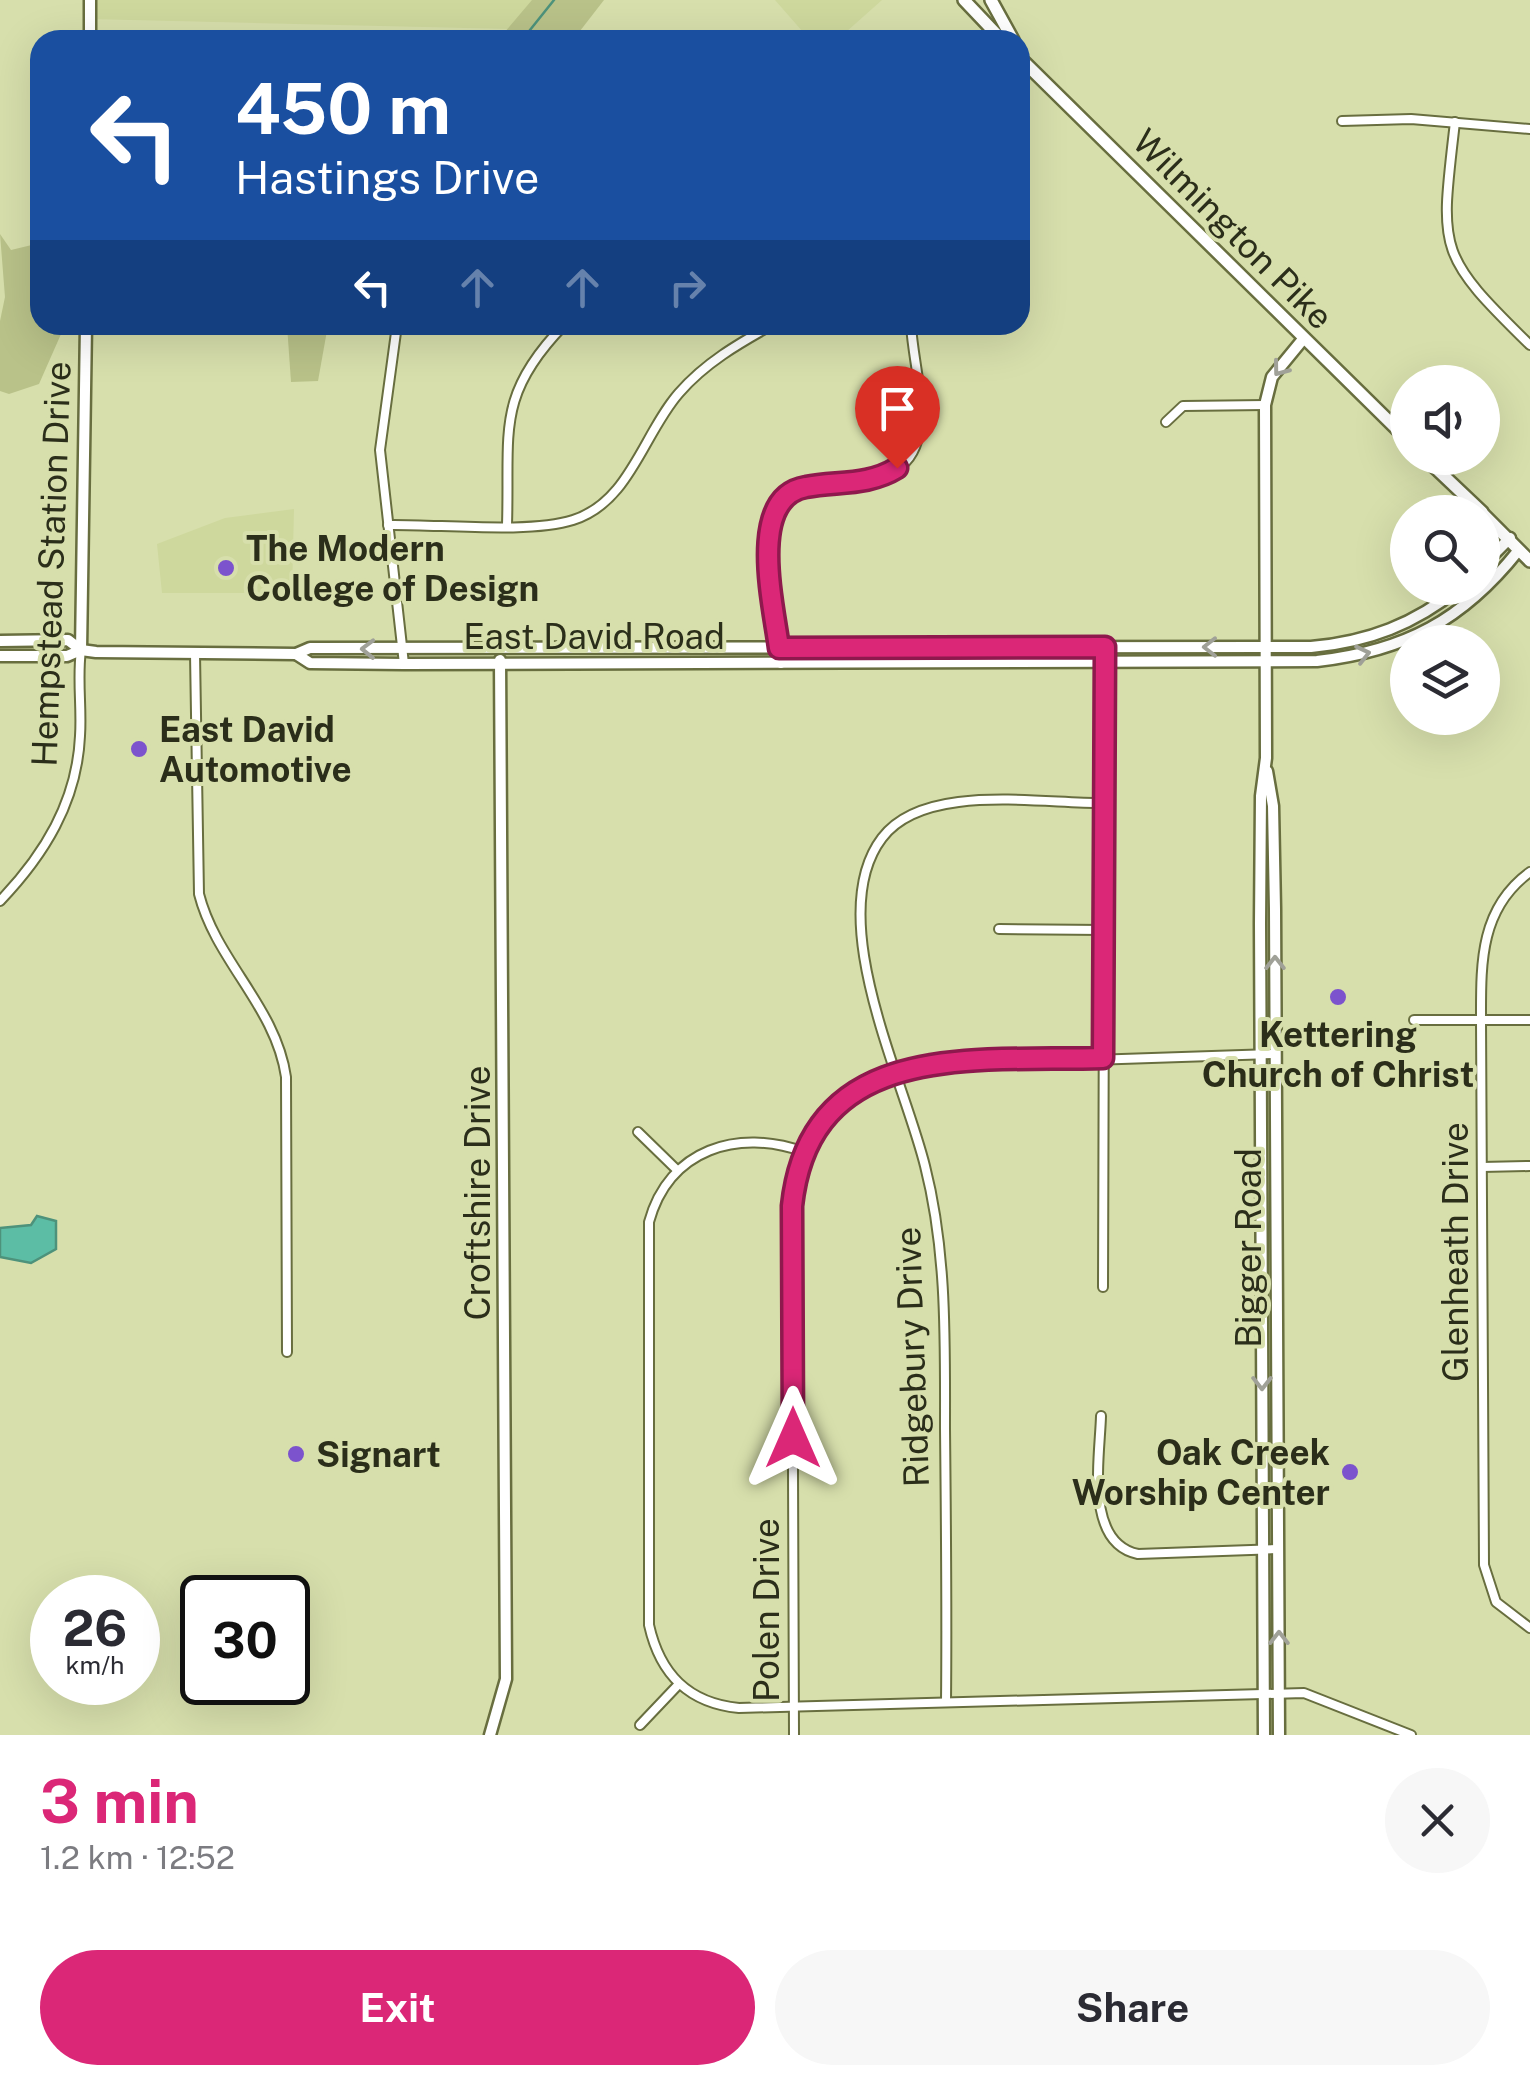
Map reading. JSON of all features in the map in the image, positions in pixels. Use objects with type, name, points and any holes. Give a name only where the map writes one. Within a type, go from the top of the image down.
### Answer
[{"type":"main road","points":[[964,0],[992,30]]},
{"type":"main road","points":[[991,0],[1007,30]]},
{"type":"main road","name":"Wilmington Pike","points":[[1030,66],[1390,422]]},
{"type":"main road","points":[[1443,475],[1463,495]]},
{"type":"main road","points":[[1500,529],[1530,562]]},
{"type":"street","points":[[90,0],[90,30]]},
{"type":"street","points":[[1342,120],[1454,122],[1530,129]]},
{"type":"street","points":[[1454,122],[1446,220],[1448,245],[1462,275],[1530,345]]},
{"type":"street","name":"Hempstead Station Drive","points":[[0,902],[39,855],[67,802],[80,744],[86,335]]},
{"type":"street","points":[[395,335],[381,428],[404,664]]},
{"type":"street","points":[[507,524],[513,395],[528,364],[555,335]]},
{"type":"street","points":[[388,525],[563,522],[601,506],[622,484],[655,425],[680,391],[717,358],[755,335]]},
{"type":"street","points":[[781,664],[768,538],[774,512],[782,498],[798,489],[878,478],[909,456],[920,418],[912,335]]},
{"type":"street","name":"Bigger Road","points":[[1279,1735],[1273,806],[1266,760],[1266,405],[1272,378],[1304,338]]},
{"type":"street","points":[[1166,422],[1184,406],[1266,405]]},
{"type":"street","points":[[1500,548],[1510,538]]},
{"type":"street","name":"East David Road","points":[[296,654],[310,663],[404,664],[1266,662],[1342,658],[1393,646],[1434,628],[1489,588],[1518,551]]},
{"type":"street","name":"East David Road","points":[[0,656],[67,656],[81,650],[296,654],[310,648],[1266,648],[1337,644],[1374,636],[1438,605]]},
{"type":"street","name":"East David Road","points":[[0,641],[68,640],[81,650]]},
{"type":"street","points":[[1103,1287],[1105,647]]},
{"type":"street","name":"Croftshire Drive","points":[[490,1735],[506,1679],[500,649]]},
{"type":"street","points":[[195,654],[198,894],[210,925],[276,1036],[286,1077],[287,1352]]},
{"type":"street","name":"Bigger Road","points":[[1264,1735],[1260,796],[1266,760]]},
{"type":"street","name":"Ridgebury Drive","points":[[946,1702],[941,1254],[926,1170],[870,976],[860,906],[866,866],[882,837],[914,812],[943,803],[1105,803]]},
{"type":"street","name":"Glenheath Drive","points":[[1530,872],[1502,900],[1488,930],[1482,956],[1481,1021],[1484,1565],[1496,1602],[1530,1628]]},
{"type":"street","points":[[999,929],[1104,930]]},
{"type":"street","points":[[1414,1020],[1530,1020]]},
{"type":"street","name":"Polen Drive","points":[[794,1735],[792,1206],[804,1152],[820,1125],[850,1094],[896,1070],[937,1064],[1274,1054]]},
{"type":"street","points":[[638,1132],[677,1170]]},
{"type":"street","points":[[804,1152],[768,1141],[739,1141],[710,1148],[677,1170],[662,1190],[649,1222],[649,1625],[657,1652],[678,1685],[726,1707],[794,1708],[1279,1693],[1320,1696],[1411,1735]]},
{"type":"street","points":[[1482,1167],[1530,1166]]},
{"type":"street","points":[[1101,1416],[1101,1511],[1107,1531],[1119,1546],[1138,1554],[1278,1549]]},
{"type":"street","points":[[640,1724],[678,1685]]},
{"type":"shaded area","points":[[90,0],[535,0],[509,29],[90,19]]},
{"type":"shaded area","points":[[532,0],[604,0],[581,30],[506,30]]},
{"type":"shaded area","points":[[775,0],[882,0],[848,30],[801,30]]},
{"type":"shaded area","points":[[0,234],[11,250],[30,245],[30,335],[61,335],[39,384],[9,394],[0,391],[0,321],[5,297]]},
{"type":"shaded area","points":[[288,335],[326,335],[318,381],[291,382]]},
{"type":"shaded area","name":"The Modern College of Design","points":[[294,509],[292,593],[162,593],[157,544],[225,518]]},
{"type":"water","points":[[37,1216],[56,1221],[56,1249],[31,1263],[0,1257],[0,1228],[31,1225]]},
{"type":"waterway","points":[[530,30],[554,0]]},
{"type":"place","name":"The Modern College of Design","points":[[226,568]]},
{"type":"place","name":"East David Automotive","points":[[139,749]]},
{"type":"place","name":"Kettering Church of Christ","points":[[1338,997]]},
{"type":"place","name":"Signart","points":[[296,1454]]},
{"type":"place","name":"Oak Creek Worship Center","points":[[1350,1472]]},
{"type":"route","points":[[793,1438],[794,1189],[810,1140],[832,1110],[864,1084],[912,1066],[1103,1058],[1105,647],[779,648],[768,538],[778,502],[798,489],[864,482],[897,468]]}]
